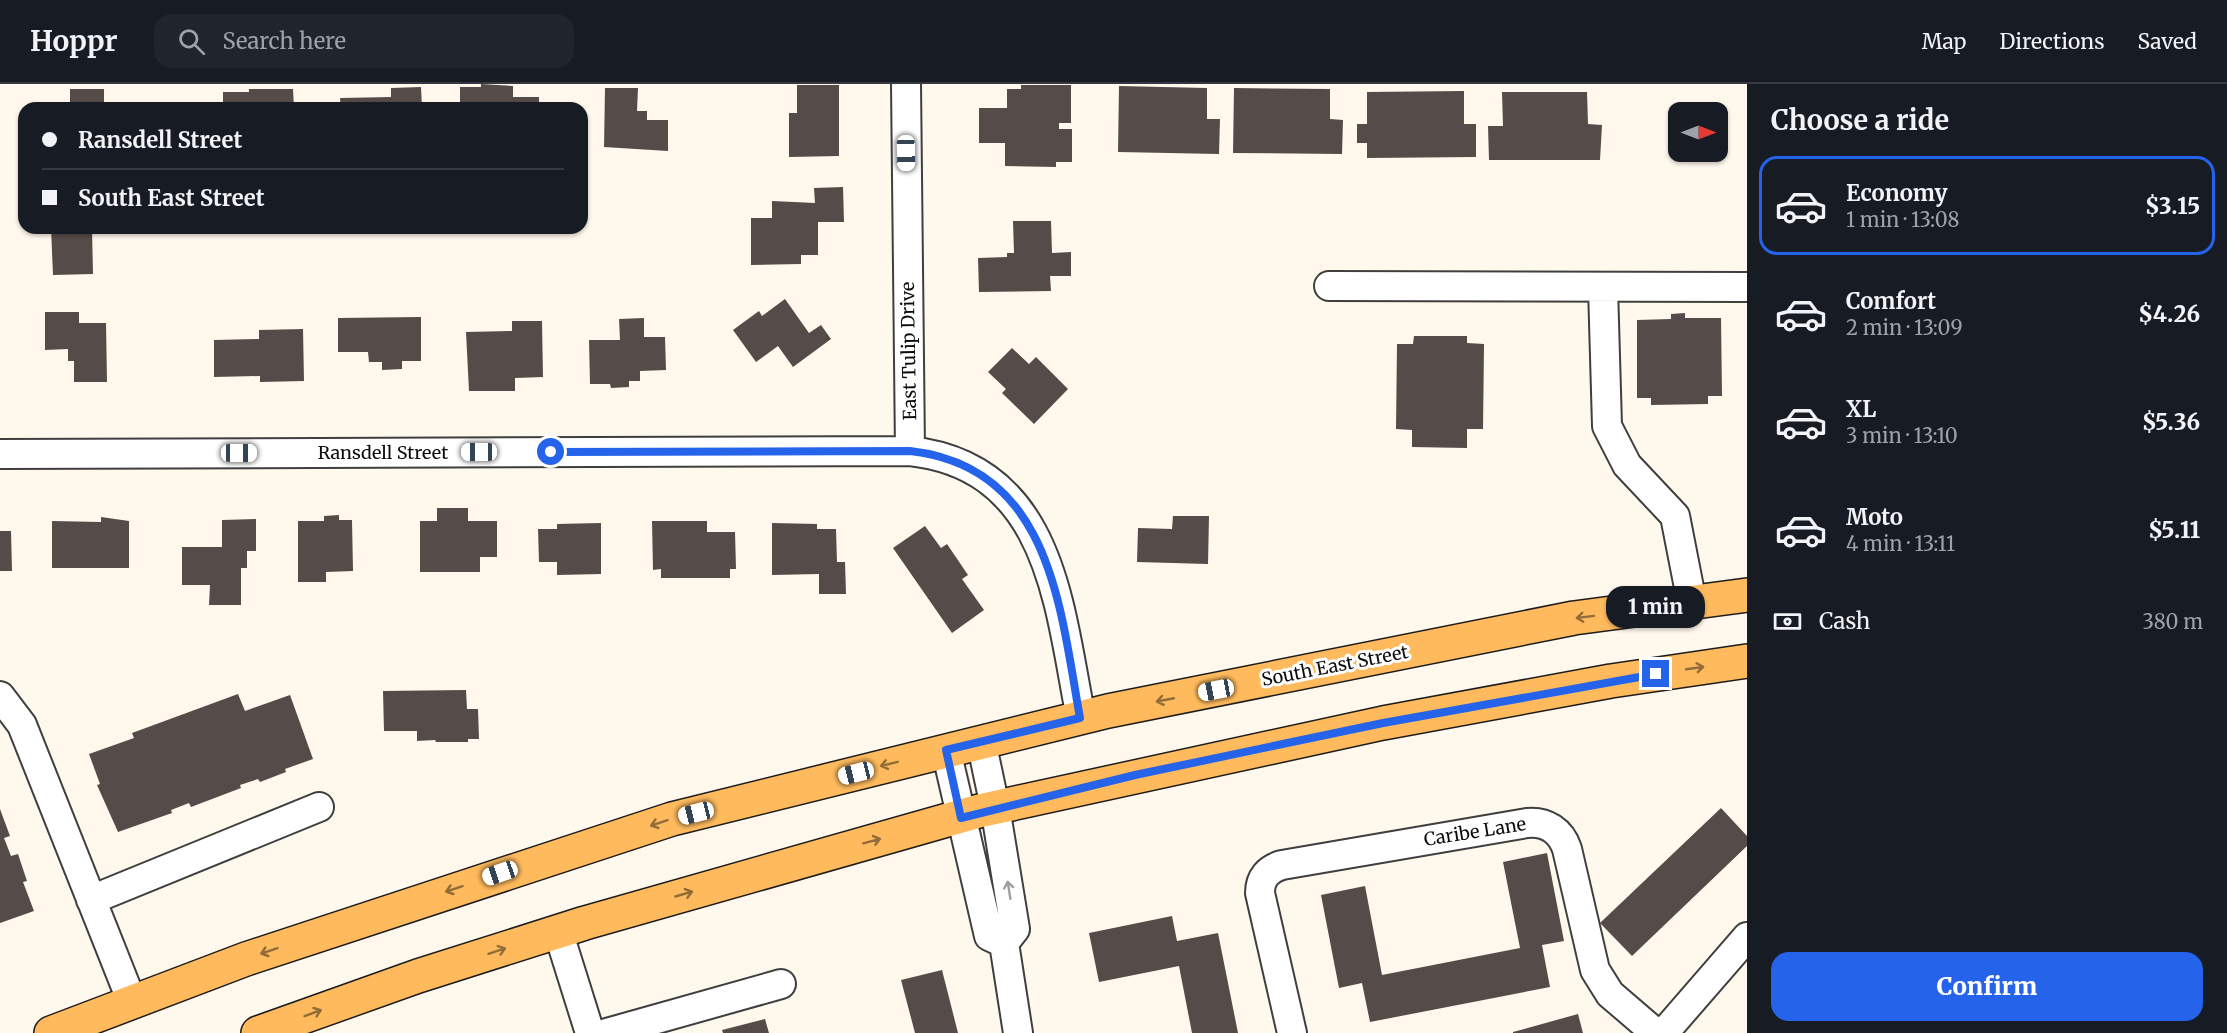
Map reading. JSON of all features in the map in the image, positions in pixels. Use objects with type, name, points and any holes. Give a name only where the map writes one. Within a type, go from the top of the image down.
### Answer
[{"type":"main road","name":"South East Street","points":[[51,1033],[268,951],[662,822],[1080,718],[1574,618],[1747,595]]},
{"type":"main road","points":[[258,1033],[418,976],[558,931],[978,812],[1383,723],[1611,681],[1747,661]]},
{"type":"street","name":"East Tulip Drive","points":[[906,84],[910,451]]},
{"type":"street","points":[[1329,286],[1747,287]]},
{"type":"street","points":[[1603,287],[1606,426],[1627,465],[1675,516],[1692,603]]},
{"type":"street","name":"Ransdell Street","points":[[0,454],[910,451]]},
{"type":"street","points":[[910,451],[948,458],[971,469],[1003,493],[1020,512],[1045,554],[1054,578],[1080,718]]},
{"type":"street","points":[[0,696],[22,724],[132,1002]]},
{"type":"street","points":[[978,812],[981,741]]},
{"type":"street","points":[[946,750],[978,812],[1015,929],[1004,943],[1018,1033]]},
{"type":"street","points":[[91,900],[319,807]]},
{"type":"street","name":"Caribe Lane","points":[[1292,1033],[1260,893],[1260,885],[1267,873],[1282,865],[1527,823],[1552,828],[1560,835],[1567,849],[1593,965],[1604,987],[1652,1030],[1661,1032],[1669,1027],[1747,937]]},
{"type":"street","points":[[558,931],[590,1033]]},
{"type":"street","points":[[607,1033],[781,984]]},
{"type":"building","points":[[481,84],[513,86],[513,97],[539,97],[539,102],[460,102],[460,87],[481,87]]},
{"type":"building","points":[[797,85],[839,85],[839,156],[789,157],[789,113],[797,113]]},
{"type":"building","points":[[1021,85],[1071,85],[1071,123],[1059,123],[1059,129],[1072,129],[1072,162],[1056,162],[1056,167],[1005,166],[1005,143],[979,143],[979,108],[1007,108],[1007,89],[1021,89]]},
{"type":"building","points":[[1119,86],[1207,88],[1207,119],[1220,119],[1219,154],[1118,152]]},
{"type":"building","points":[[421,87],[422,102],[340,102],[340,98],[391,97],[391,88]]},
{"type":"building","points":[[605,88],[638,88],[637,111],[647,111],[647,120],[668,120],[668,151],[604,147]]},
{"type":"building","points":[[1234,88],[1330,89],[1330,119],[1343,120],[1342,154],[1233,153]]},
{"type":"building","points":[[70,89],[104,89],[104,102],[70,102]]},
{"type":"building","points":[[249,89],[293,89],[294,102],[223,102],[223,92],[249,92]]},
{"type":"building","points":[[1464,91],[1464,124],[1476,124],[1476,157],[1367,158],[1367,143],[1357,143],[1357,124],[1367,124],[1367,92]]},
{"type":"building","points":[[1502,92],[1587,92],[1588,124],[1602,125],[1600,160],[1489,160],[1488,126],[1503,126]]},
{"type":"building","points":[[843,187],[844,222],[818,222],[818,255],[801,255],[801,264],[751,265],[751,218],[772,218],[772,201],[815,203],[814,188]]},
{"type":"building","points":[[1013,221],[1051,221],[1052,253],[1071,252],[1071,276],[1050,276],[1051,291],[979,292],[978,258],[1007,257],[1007,253],[1014,253]]},
{"type":"building","points":[[51,234],[92,234],[93,274],[53,275]]},
{"type":"building","points":[[785,299],[809,333],[821,325],[831,339],[793,367],[778,346],[756,362],[733,330],[759,311],[762,316]]},
{"type":"building","points":[[45,312],[79,312],[79,323],[106,323],[107,382],[74,382],[74,361],[68,361],[68,349],[45,350]]},
{"type":"building","points":[[1685,313],[1685,318],[1721,318],[1722,396],[1708,396],[1708,404],[1651,405],[1651,398],[1637,398],[1637,320],[1671,319],[1671,314]]},
{"type":"building","points":[[421,317],[421,361],[402,361],[402,369],[382,370],[382,362],[369,362],[368,352],[338,352],[338,318]]},
{"type":"building","points":[[644,318],[644,337],[665,337],[666,370],[640,371],[640,381],[629,381],[629,387],[611,388],[610,384],[590,384],[589,340],[620,340],[619,319]]},
{"type":"building","points":[[512,321],[542,321],[543,377],[515,378],[515,391],[469,391],[466,332],[512,331]]},
{"type":"building","points":[[303,329],[304,381],[260,382],[260,376],[214,377],[214,340],[259,339],[259,330]]},
{"type":"building","points":[[1414,336],[1467,336],[1467,343],[1484,344],[1483,429],[1467,429],[1467,448],[1412,447],[1412,430],[1396,429],[1397,344],[1413,344]]},
{"type":"building","points":[[1012,348],[1029,364],[1036,357],[1068,389],[1034,424],[1002,393],[1006,389],[988,372]]},
{"type":"building","points":[[437,508],[468,508],[468,521],[497,521],[497,557],[480,557],[480,572],[420,572],[420,521],[437,521]]},
{"type":"building","points":[[339,515],[339,520],[352,520],[353,571],[326,572],[326,582],[298,582],[298,521],[324,521],[324,516]]},
{"type":"building","points":[[1173,516],[1209,516],[1208,564],[1137,562],[1138,528],[1172,529]]},
{"type":"building","points":[[101,517],[129,521],[129,568],[52,568],[52,521],[101,522]]},
{"type":"building","points":[[256,519],[256,551],[247,551],[247,568],[241,568],[241,605],[209,605],[210,585],[182,585],[182,547],[222,547],[222,520]]},
{"type":"building","points":[[652,521],[707,521],[707,532],[735,532],[736,569],[730,569],[730,578],[661,578],[661,569],[653,570]]},
{"type":"building","points":[[601,523],[601,574],[557,575],[557,562],[539,562],[538,529],[557,529],[557,524]]},
{"type":"building","points":[[772,523],[817,524],[817,529],[836,529],[837,562],[845,562],[846,594],[819,594],[819,574],[772,575]]},
{"type":"building","points":[[925,526],[941,548],[947,544],[968,575],[962,579],[984,610],[952,633],[893,548]]},
{"type":"building","points":[[0,531],[11,531],[12,571],[0,571]]},
{"type":"building","points":[[466,690],[467,709],[478,709],[479,739],[468,739],[468,742],[417,741],[417,731],[384,731],[383,691]]},
{"type":"building","points":[[238,694],[245,711],[290,695],[313,759],[285,769],[286,772],[260,782],[258,779],[240,785],[241,788],[191,807],[189,803],[171,810],[172,813],[118,832],[97,785],[100,784],[89,754],[134,738],[132,733]]},
{"type":"building","points":[[1721,808],[1747,836],[1747,846],[1632,956],[1600,923]]},
{"type":"building","points":[[0,809],[10,836],[4,838],[11,856],[18,854],[27,881],[23,882],[34,911],[0,923]]},
{"type":"building","points":[[1547,853],[1564,941],[1542,945],[1550,987],[1370,1022],[1362,983],[1339,988],[1321,895],[1365,886],[1382,975],[1520,948],[1503,862]]},
{"type":"building","points":[[1172,916],[1177,941],[1218,933],[1238,1033],[1192,1033],[1179,966],[1099,982],[1089,933]]},
{"type":"building","points":[[942,970],[958,1033],[915,1033],[901,980]]},
{"type":"building","points":[[1578,1014],[1583,1033],[1513,1033],[1513,1032]]},
{"type":"building","points":[[765,1019],[769,1033],[723,1033],[722,1030]]},
{"type":"route","points":[[551,452],[922,452],[948,458],[971,469],[1003,493],[1020,512],[1045,554],[1054,578],[1080,718],[946,750],[961,818],[995,807],[1135,775],[1383,723],[1656,674]]}]
